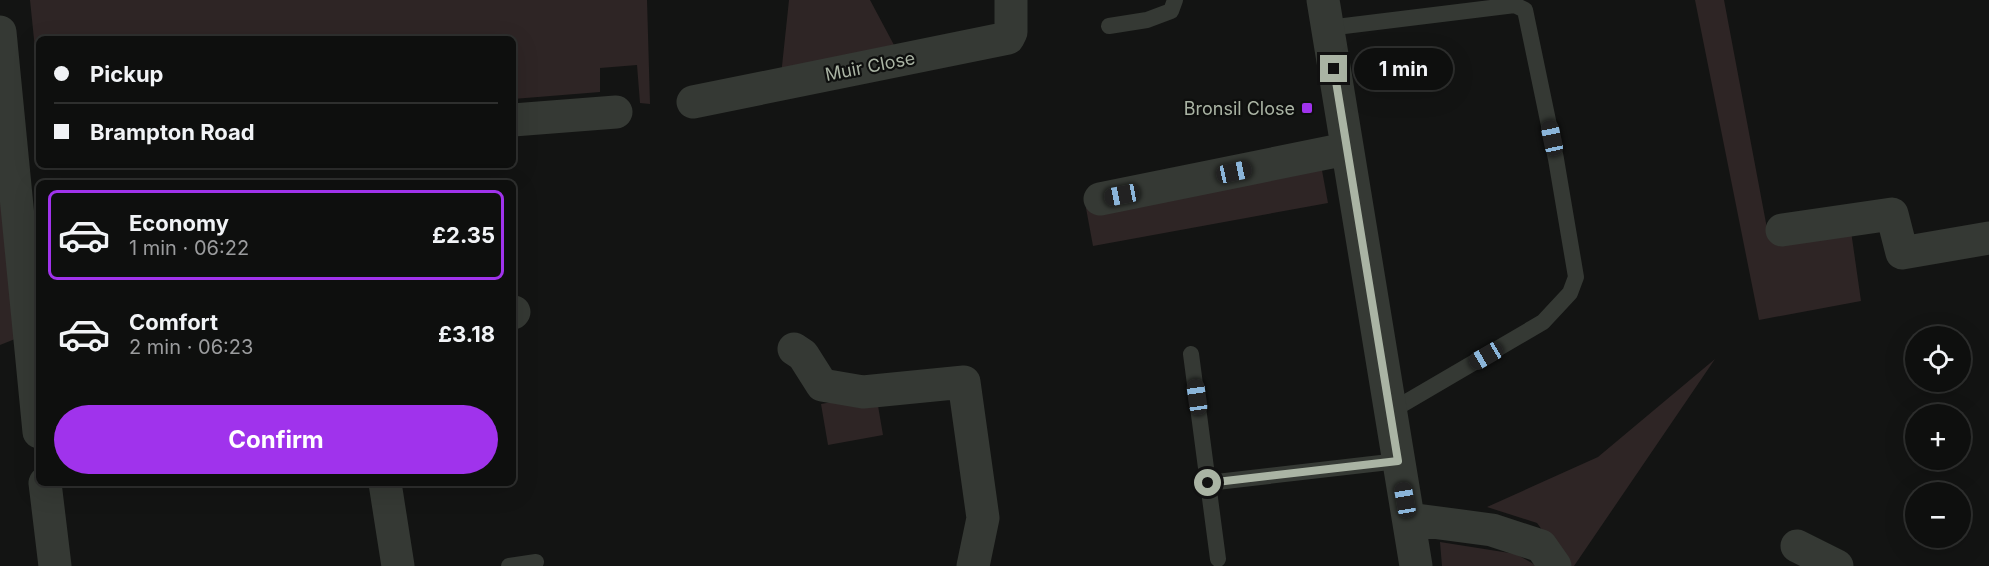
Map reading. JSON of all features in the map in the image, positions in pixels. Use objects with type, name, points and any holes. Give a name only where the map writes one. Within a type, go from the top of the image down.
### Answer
[{"type":"street","name":"Muir Close","points":[[693,102],[1008,39],[1011,32],[1011,0]]},
{"type":"street","points":[[1325,14],[1416,566]]},
{"type":"street","points":[[0,32],[26,163],[36,370]]},
{"type":"street","points":[[516,120],[616,112]]},
{"type":"street","points":[[1100,199],[1347,149]]},
{"type":"street","points":[[1782,230],[1892,214],[1902,253],[1989,238]]},
{"type":"street","points":[[794,349],[803,355],[822,385],[863,392],[964,382],[983,518],[973,566]]},
{"type":"street","points":[[45,486],[55,566]]},
{"type":"street","points":[[385,486],[398,566]]},
{"type":"street","points":[[1409,519],[1492,530],[1541,546],[1555,566]]},
{"type":"street","points":[[1797,546],[1837,566]]},
{"type":"lane","points":[[1109,26],[1147,20],[1171,10],[1175,0]]},
{"type":"lane","points":[[1325,14],[1515,5],[1525,10],[1556,159],[1576,277],[1570,292],[1543,322],[1391,411]]},
{"type":"lane","points":[[1191,354],[1218,559]]},
{"type":"lane","points":[[1208,483],[1398,461]]},
{"type":"lane","points":[[509,566],[536,562]]},
{"type":"shaded area","points":[[30,0],[647,0],[650,104],[640,103],[637,65],[600,68],[600,92],[516,99],[516,36],[36,36],[36,59]]},
{"type":"shaded area","points":[[789,0],[870,0],[902,60],[780,85]]},
{"type":"shaded area","points":[[1695,0],[1724,0],[1769,239],[1851,231],[1861,301],[1759,320]]},
{"type":"shaded area","points":[[0,32],[30,333],[0,345]]},
{"type":"shaded area","points":[[1321,165],[1328,203],[1093,246],[1086,208]]},
{"type":"shaded area","points":[[1715,359],[1574,566],[1569,566],[1537,523],[1487,507],[1598,457]]},
{"type":"shaded area","points":[[876,394],[883,435],[828,445],[821,404]]},
{"type":"shaded area","points":[[1440,542],[1516,554],[1537,566],[1442,566]]},
{"type":"place","name":"Bronsil Close","points":[[1307,108]]},
{"type":"route","points":[[1208,483],[1398,461],[1334,69]]}]
